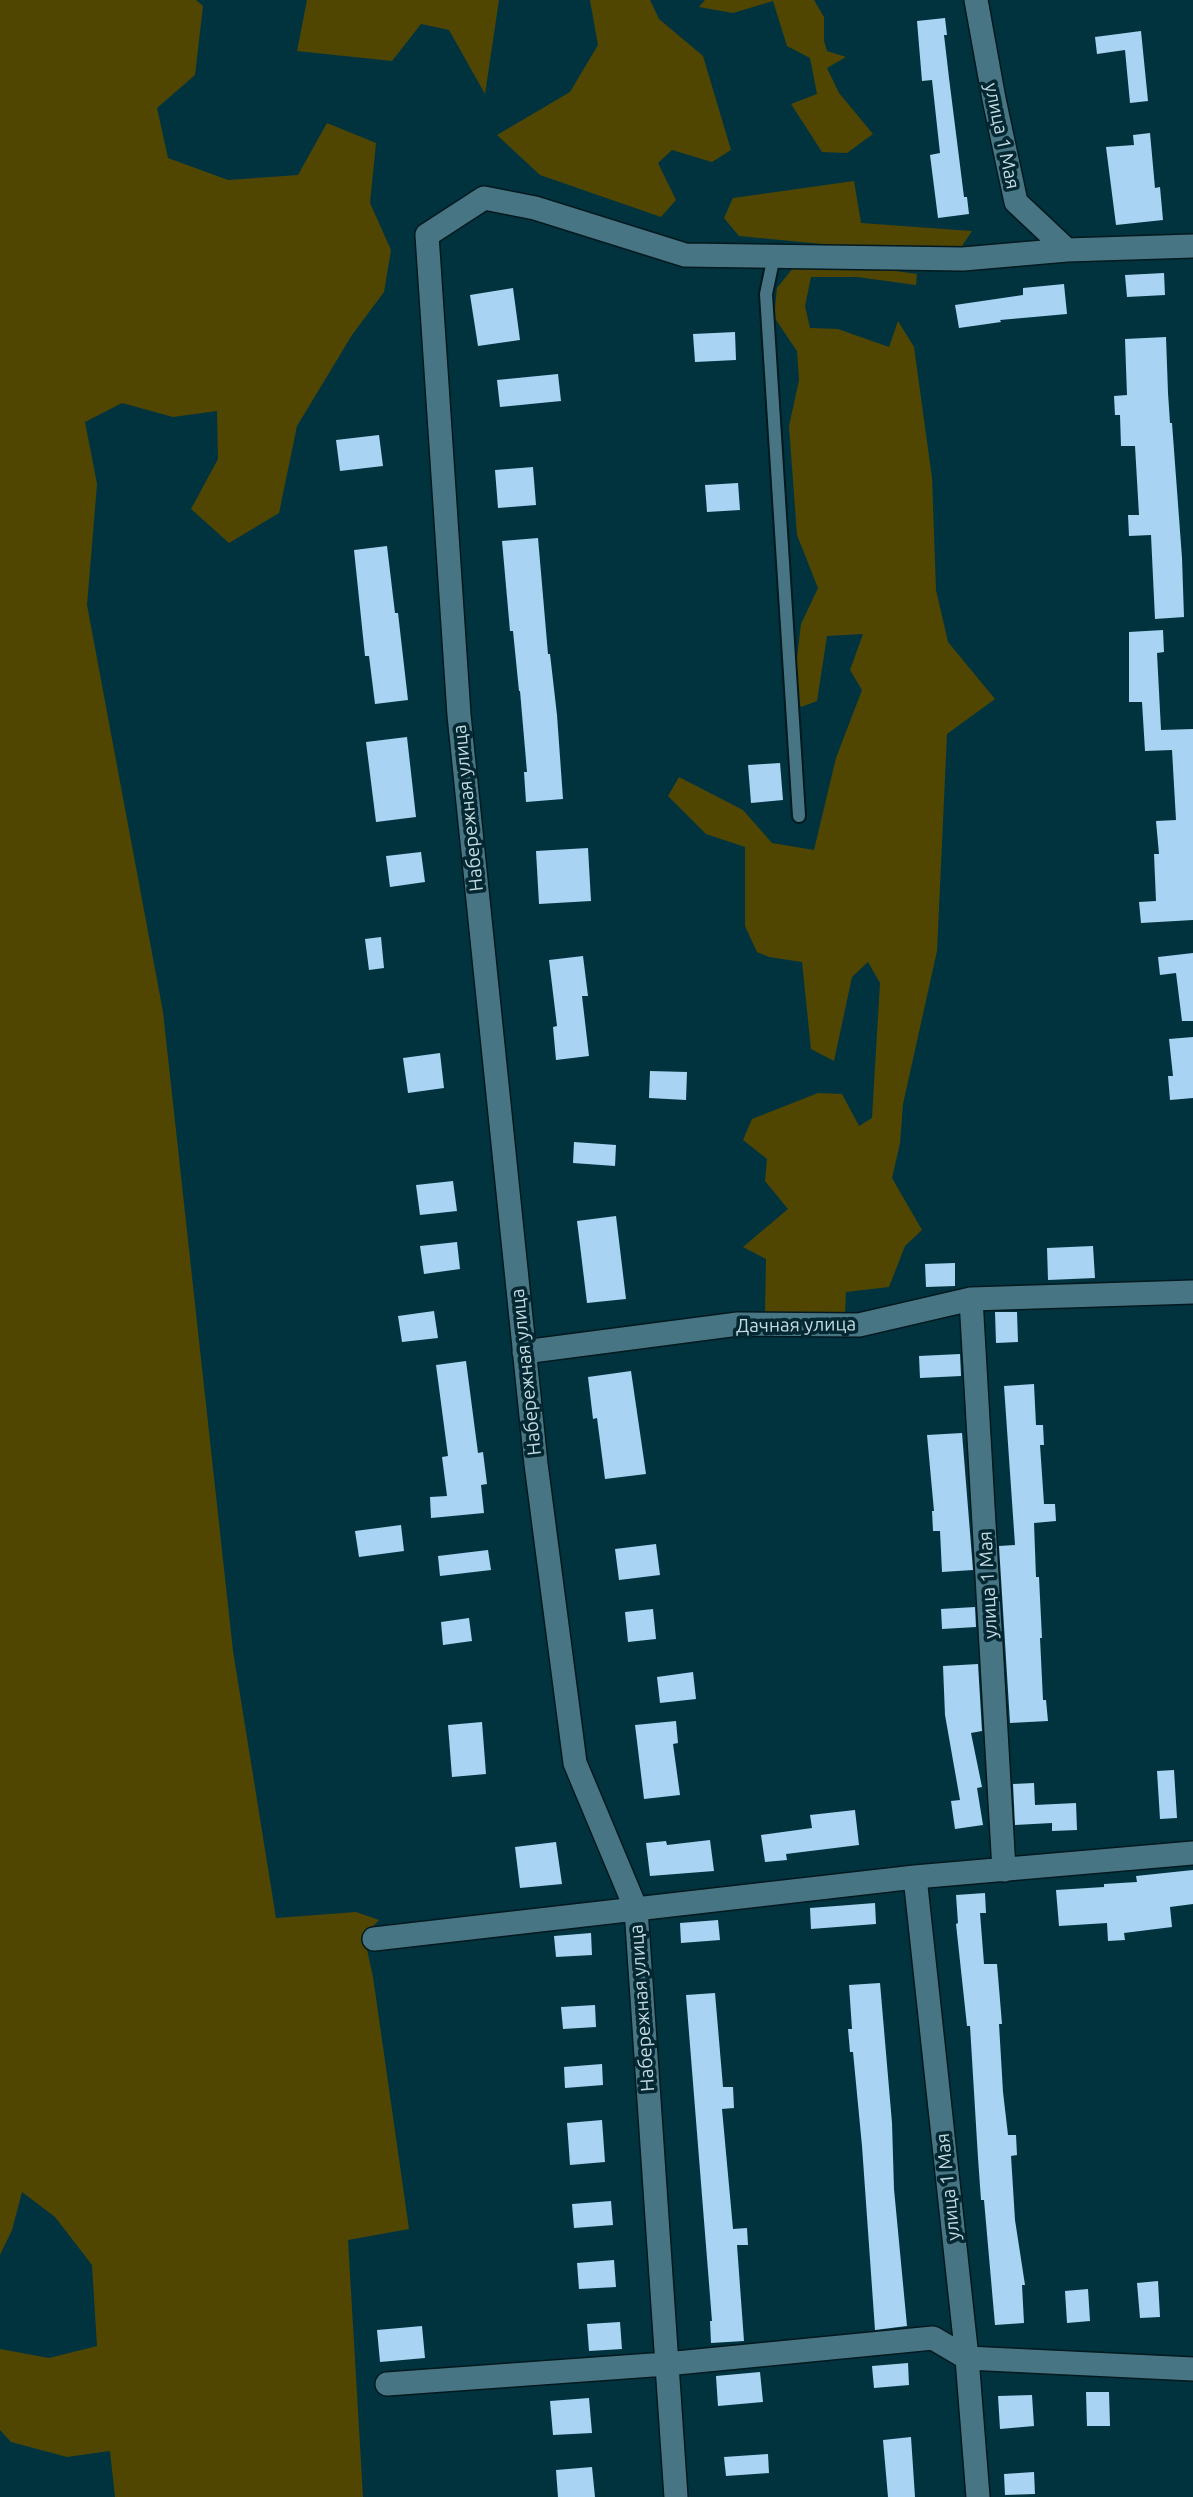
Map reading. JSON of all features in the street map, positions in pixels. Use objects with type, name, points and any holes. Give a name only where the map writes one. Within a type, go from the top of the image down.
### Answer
[{"type":"street","name":"улица 1 Мая","points":[[976,0],[1016,202],[1067,250]]},
{"type":"street","name":"Набережная улица","points":[[676,2497],[636,1909],[575,1763],[536,1464],[459,715],[427,236],[484,198],[535,208],[685,255],[774,256]]},
{"type":"street","points":[[774,256],[964,259],[1067,250],[1193,246]]},
{"type":"street","name":"Дачная улица","points":[[524,1352],[738,1324],[859,1325],[971,1299],[1193,1292]]},
{"type":"street","name":"улица 1 Мая","points":[[971,1299],[1004,1870]]},
{"type":"street","points":[[374,1939],[915,1877],[1193,1853]]},
{"type":"street","name":"улица 1 Мая","points":[[915,1877],[967,2358],[978,2497]]},
{"type":"street","points":[[387,2384],[666,2364],[933,2338],[967,2358],[1193,2369]]},
{"type":"lane","points":[[774,256],[766,293],[799,816]]},
{"type":"shaded area","points":[[0,0],[196,0],[203,6],[195,75],[157,108],[168,158],[228,180],[298,175],[327,123],[376,143],[370,203],[391,250],[384,292],[352,335],[297,426],[279,513],[229,543],[191,509],[218,459],[217,411],[173,417],[122,403],[85,422],[97,484],[87,605],[163,1012],[233,1651],[276,1918],[356,1912],[379,1920],[364,1936],[373,1977],[409,2229],[348,2240],[363,2497],[115,2497],[110,2451],[67,2457],[11,2442],[0,2430],[0,2349],[49,2358],[97,2346],[92,2265],[55,2217],[22,2192],[12,2230],[0,2255]]},
{"type":"shaded area","points":[[307,0],[499,0],[485,94],[449,30],[421,24],[392,61],[297,51]]},
{"type":"shaded area","points":[[590,0],[650,0],[659,19],[703,56],[731,150],[712,162],[672,150],[658,163],[676,200],[661,217],[540,175],[497,135],[570,92],[598,45]]},
{"type":"shaded area","points":[[705,0],[814,0],[824,17],[824,41],[827,51],[846,57],[827,68],[839,93],[873,134],[847,153],[822,152],[791,104],[817,94],[810,58],[787,46],[773,1],[733,13],[699,7]]},
{"type":"shaded area","points":[[854,181],[861,223],[972,231],[962,246],[853,247],[739,236],[724,218],[733,198]]},
{"type":"shaded area","points":[[833,262],[917,274],[916,285],[857,277],[811,277],[805,306],[810,328],[838,329],[889,347],[898,321],[914,347],[932,478],[936,590],[948,642],[995,699],[947,734],[937,951],[903,1104],[900,1143],[892,1178],[922,1230],[905,1246],[889,1287],[846,1292],[845,1313],[765,1313],[766,1259],[743,1247],[788,1209],[765,1181],[767,1159],[743,1140],[752,1119],[818,1093],[842,1094],[859,1126],[872,1118],[880,983],[868,962],[852,977],[834,1061],[811,1049],[802,962],[769,957],[757,952],[745,926],[745,847],[706,834],[668,796],[679,777],[743,810],[772,843],[814,850],[836,758],[862,690],[850,670],[863,634],[827,636],[817,701],[801,707],[793,691],[801,624],[818,588],[797,535],[789,426],[799,380],[797,351],[774,317],[777,288],[793,268]]},
{"type":"building","points":[[945,18],[947,35],[944,35],[949,78],[964,197],[967,197],[969,214],[938,218],[930,155],[940,153],[932,80],[922,81],[917,21]]},
{"type":"building","points":[[1141,31],[1148,101],[1130,103],[1125,50],[1097,54],[1095,37]]},
{"type":"building","points":[[1150,133],[1155,188],[1160,187],[1163,220],[1116,225],[1106,147],[1134,145],[1133,135]]},
{"type":"building","points":[[1164,273],[1165,295],[1127,297],[1125,275]]},
{"type":"building","points":[[1064,284],[1067,314],[1000,320],[1001,322],[959,328],[955,305],[1023,295],[1023,288]]},
{"type":"building","points":[[513,288],[520,340],[478,346],[470,295]]},
{"type":"building","points":[[735,332],[736,360],[695,362],[693,334]]},
{"type":"building","points":[[1166,337],[1184,617],[1155,619],[1151,535],[1129,536],[1128,515],[1139,515],[1135,446],[1121,446],[1120,415],[1115,415],[1114,396],[1127,395],[1125,339]]},
{"type":"building","points":[[558,374],[561,401],[500,407],[497,380]]},
{"type":"building","points":[[379,435],[383,466],[340,471],[336,440]]},
{"type":"building","points":[[533,467],[536,505],[498,508],[495,470]]},
{"type":"building","points":[[738,483],[740,510],[707,512],[705,485]]},
{"type":"building","points":[[538,538],[563,799],[526,802],[524,772],[527,772],[520,691],[513,631],[510,631],[502,541]]},
{"type":"building","points":[[387,546],[408,700],[375,704],[369,656],[365,656],[354,550]]},
{"type":"building","points":[[1163,630],[1164,652],[1157,653],[1161,730],[1193,729],[1193,920],[1141,923],[1139,902],[1156,901],[1154,854],[1159,854],[1156,821],[1176,820],[1172,750],[1145,751],[1142,702],[1129,702],[1129,632]]},
{"type":"building","points":[[407,737],[416,817],[376,822],[366,742]]},
{"type":"building","points":[[780,763],[783,800],[751,803],[748,765]]},
{"type":"building","points":[[588,848],[591,901],[539,904],[536,851]]},
{"type":"building","points":[[421,852],[425,882],[390,887],[386,856]]},
{"type":"building","points":[[381,937],[384,968],[369,970],[365,939]]},
{"type":"building","points":[[1193,953],[1193,1021],[1182,1021],[1176,973],[1160,975],[1158,957]]},
{"type":"building","points":[[583,956],[588,996],[582,996],[589,1056],[556,1060],[553,1027],[557,1026],[549,960]]},
{"type":"building","points":[[1193,1037],[1193,1098],[1170,1100],[1168,1076],[1173,1076],[1169,1039]]},
{"type":"building","points":[[440,1053],[444,1088],[408,1093],[403,1058]]},
{"type":"building","points":[[650,1071],[687,1072],[686,1100],[649,1098]]},
{"type":"building","points":[[574,1142],[616,1145],[615,1166],[573,1163]]},
{"type":"building","points":[[453,1181],[457,1211],[420,1215],[416,1185]]},
{"type":"building","points":[[616,1216],[626,1299],[587,1303],[577,1221]]},
{"type":"building","points":[[457,1242],[460,1269],[424,1274],[420,1246]]},
{"type":"building","points":[[1093,1246],[1095,1278],[1048,1280],[1047,1248]]},
{"type":"building","points":[[955,1263],[955,1286],[926,1287],[925,1264]]},
{"type":"building","points":[[434,1311],[438,1338],[402,1342],[398,1316]]},
{"type":"building","points":[[995,1312],[1017,1312],[1018,1342],[996,1343]]},
{"type":"building","points":[[960,1354],[961,1376],[920,1378],[919,1356]]},
{"type":"building","points":[[466,1361],[478,1453],[483,1452],[487,1484],[481,1485],[484,1513],[431,1518],[430,1497],[447,1496],[442,1457],[448,1456],[436,1365]]},
{"type":"building","points":[[631,1371],[646,1474],[605,1479],[597,1418],[593,1419],[588,1377]]},
{"type":"building","points":[[1034,1384],[1036,1425],[1043,1425],[1044,1445],[1040,1445],[1044,1504],[1055,1504],[1056,1521],[1034,1523],[1036,1577],[1039,1577],[1043,1700],[1046,1700],[1048,1721],[1010,1723],[999,1546],[1015,1545],[1004,1386]]},
{"type":"building","points":[[962,1433],[973,1570],[942,1572],[940,1531],[933,1531],[934,1511],[927,1435]]},
{"type":"building","points":[[401,1525],[404,1551],[359,1557],[355,1531]]},
{"type":"building","points":[[656,1544],[660,1575],[619,1580],[615,1549]]},
{"type":"building","points":[[488,1550],[491,1570],[440,1576],[438,1556]]},
{"type":"building","points":[[975,1607],[976,1627],[942,1629],[941,1609]]},
{"type":"building","points":[[653,1609],[656,1639],[628,1642],[625,1612]]},
{"type":"building","points":[[469,1618],[472,1641],[443,1645],[441,1622]]},
{"type":"building","points":[[978,1664],[982,1731],[971,1733],[982,1787],[977,1788],[983,1825],[955,1829],[951,1801],[960,1800],[945,1715],[943,1666]]},
{"type":"building","points":[[693,1672],[696,1699],[660,1703],[657,1677]]},
{"type":"building","points":[[676,1721],[678,1743],[673,1744],[680,1795],[644,1799],[635,1725]]},
{"type":"building","points":[[482,1722],[486,1774],[452,1777],[448,1725]]},
{"type":"building","points":[[1174,1770],[1177,1818],[1160,1819],[1157,1771]]},
{"type":"building","points":[[1034,1783],[1035,1805],[1076,1803],[1077,1830],[1052,1831],[1052,1823],[1015,1825],[1013,1784]]},
{"type":"building","points":[[855,1810],[859,1845],[786,1854],[787,1860],[765,1862],[761,1835],[812,1828],[810,1815]]},
{"type":"building","points":[[710,1840],[714,1871],[650,1876],[646,1843],[666,1841],[667,1845]]},
{"type":"building","points":[[556,1842],[562,1884],[520,1888],[515,1847]]},
{"type":"building","points":[[1193,1870],[1193,1904],[1170,1907],[1172,1927],[1124,1933],[1125,1940],[1108,1941],[1107,1923],[1059,1926],[1056,1890],[1104,1887],[1104,1884],[1137,1882],[1136,1876]]},
{"type":"building","points":[[985,1893],[986,1913],[980,1913],[984,1964],[997,1964],[1002,2024],[999,2024],[1003,2092],[1008,2135],[1016,2135],[1017,2155],[1011,2156],[1015,2220],[1025,2285],[1022,2285],[1024,2323],[995,2325],[984,2200],[981,2200],[970,2026],[967,2026],[956,1924],[956,1895]]},
{"type":"building","points":[[875,1903],[876,1924],[811,1929],[810,1908]]},
{"type":"building","points":[[718,1920],[720,1940],[681,1943],[680,1923]]},
{"type":"building","points":[[591,1933],[592,1955],[556,1957],[554,1936]]},
{"type":"building","points":[[880,1983],[892,2123],[894,2189],[907,2326],[875,2330],[862,2146],[853,2052],[850,2052],[848,2029],[852,2029],[849,1985]]},
{"type":"building","points":[[715,1993],[723,2087],[733,2087],[734,2108],[722,2109],[733,2229],[747,2228],[748,2245],[737,2245],[744,2341],[711,2343],[712,2321],[686,1995]]},
{"type":"building","points":[[595,2005],[596,2027],[563,2029],[561,2007]]},
{"type":"building","points":[[602,2064],[603,2085],[565,2088],[564,2067]]},
{"type":"building","points":[[602,2120],[605,2162],[570,2165],[567,2123]]},
{"type":"building","points":[[611,2201],[613,2225],[574,2228],[572,2204]]},
{"type":"building","points":[[614,2260],[616,2287],[579,2289],[577,2263]]},
{"type":"building","points":[[1158,2281],[1160,2317],[1140,2318],[1137,2283]]},
{"type":"building","points":[[1088,2289],[1090,2321],[1067,2323],[1065,2291]]},
{"type":"building","points":[[620,2322],[622,2349],[589,2351],[587,2324]]},
{"type":"building","points":[[422,2326],[425,2358],[380,2362],[377,2330]]},
{"type":"building","points":[[908,2363],[909,2385],[874,2388],[872,2366]]},
{"type":"building","points":[[760,2372],[763,2402],[718,2406],[716,2376]]},
{"type":"building","points":[[1086,2392],[1109,2392],[1110,2426],[1087,2426]]},
{"type":"building","points":[[1032,2395],[1034,2426],[1000,2429],[998,2396]]},
{"type":"building","points":[[589,2398],[592,2433],[553,2435],[550,2401]]},
{"type":"building","points":[[911,2437],[915,2497],[888,2497],[883,2440]]},
{"type":"building","points":[[768,2454],[769,2473],[726,2476],[724,2457]]},
{"type":"building","points":[[592,2467],[595,2497],[558,2497],[556,2470]]},
{"type":"building","points":[[1034,2472],[1035,2494],[1005,2495],[1004,2474]]}]
